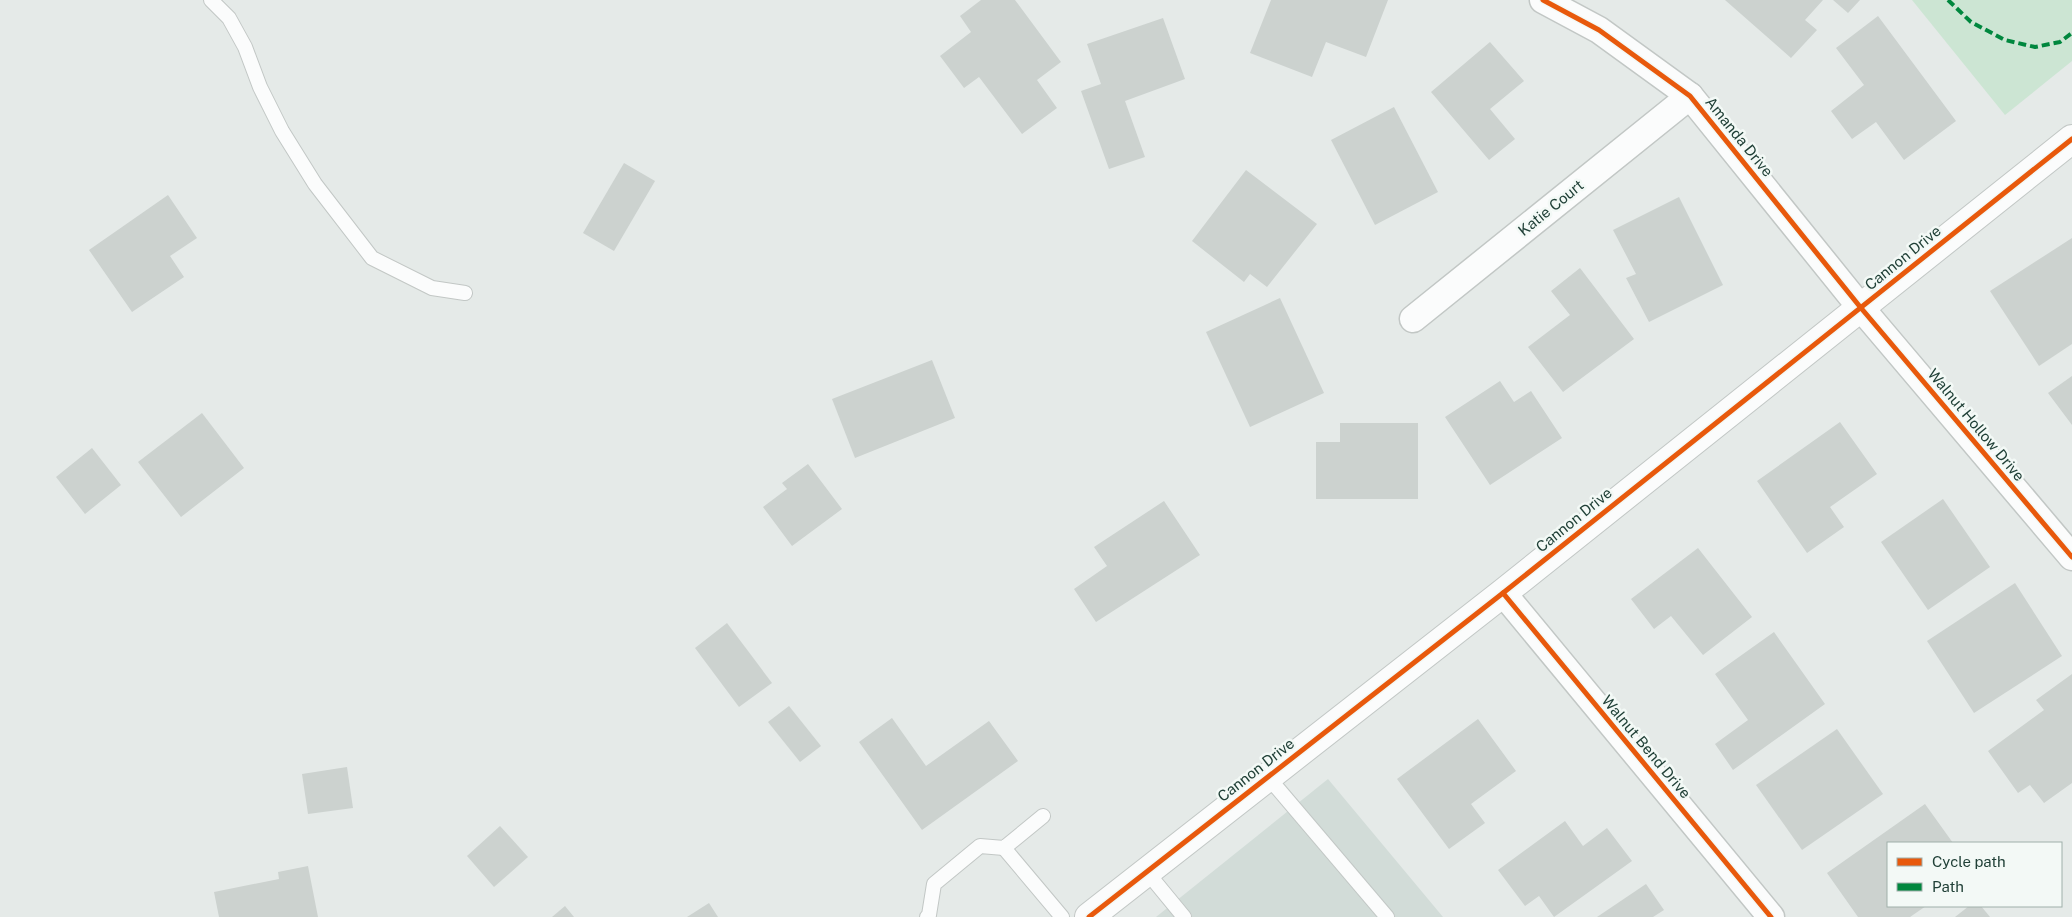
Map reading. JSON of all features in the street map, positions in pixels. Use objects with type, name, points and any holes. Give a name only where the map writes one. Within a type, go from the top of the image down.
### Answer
[{"type":"street","name":"Amanda Drive","points":[[1543,0],[1599,30],[1690,96],[1861,308]]},
{"type":"street","name":"Katie Court","points":[[1413,319],[1690,96]]},
{"type":"street","name":"Cannon Drive","points":[[1089,917],[1503,593],[2072,139]]},
{"type":"street","name":"Walnut Hollow Drive","points":[[1861,308],[2072,558]]},
{"type":"street","name":"Walnut Bend Drive","points":[[1503,593],[1771,917]]},
{"type":"lane","points":[[211,0],[229,18],[246,47],[260,87],[282,131],[315,184],[372,258],[432,288],[464,293]]},
{"type":"lane","points":[[1268,777],[1387,917]]},
{"type":"lane","points":[[927,917],[930,915],[934,884],[980,846],[1004,848],[1043,816]]},
{"type":"lane","points":[[1004,848],[1062,917]]},
{"type":"lane","points":[[1147,872],[1184,917]]},
{"type":"shaded area","points":[[1328,779],[1443,917],[1156,917]]},
{"type":"green space","points":[[1912,0],[2072,0],[2072,61],[2005,115]]},
{"type":"building","points":[[981,0],[1015,0],[1061,62],[1037,80],[1057,108],[1022,134],[979,77],[964,88],[940,56],[971,32],[960,16]]},
{"type":"building","points":[[1271,0],[1388,0],[1366,57],[1326,42],[1312,77],[1250,53]]},
{"type":"building","points":[[1725,0],[1823,0],[1805,20],[1817,30],[1791,58]]},
{"type":"building","points":[[1833,0],[1860,0],[1848,13]]},
{"type":"building","points":[[1878,16],[1956,121],[1904,160],[1876,122],[1852,139],[1831,111],[1864,85],[1836,48]]},
{"type":"building","points":[[1163,18],[1185,79],[1125,101],[1145,157],[1109,169],[1081,91],[1101,84],[1087,44]]},
{"type":"building","points":[[1490,42],[1524,81],[1490,109],[1515,139],[1489,160],[1431,92]]},
{"type":"building","points":[[1394,107],[1438,192],[1375,225],[1331,140]]},
{"type":"building","points":[[624,163],[655,181],[614,251],[583,233]]},
{"type":"building","points":[[1246,170],[1317,224],[1267,287],[1250,274],[1244,282],[1192,241]]},
{"type":"building","points":[[168,195],[197,238],[170,256],[184,277],[132,312],[89,250]]},
{"type":"building","points":[[1679,197],[1723,285],[1649,322],[1626,278],[1636,274],[1613,230]]},
{"type":"building","points":[[2072,238],[2072,344],[2039,366],[1990,291]]},
{"type":"building","points":[[1580,268],[1634,339],[1563,392],[1528,347],[1570,315],[1551,291]]},
{"type":"building","points":[[1280,298],[1324,393],[1250,427],[1206,332]]},
{"type":"building","points":[[932,360],[955,418],[855,458],[832,399]]},
{"type":"building","points":[[2072,376],[2072,425],[2048,393]]},
{"type":"building","points":[[1500,381],[1514,402],[1531,391],[1562,438],[1490,485],[1445,417]]},
{"type":"building","points":[[202,413],[244,468],[181,517],[138,462]]},
{"type":"building","points":[[1840,422],[1877,474],[1830,507],[1844,527],[1807,553],[1757,481]]},
{"type":"building","points":[[1340,423],[1418,423],[1418,499],[1316,499],[1316,442],[1340,442]]},
{"type":"building","points":[[92,448],[121,485],[85,514],[56,477]]},
{"type":"building","points":[[808,464],[842,509],[792,546],[763,507],[787,489],[782,483]]},
{"type":"building","points":[[1943,499],[1990,567],[1928,610],[1881,542]]},
{"type":"building","points":[[1164,501],[1200,555],[1096,622],[1074,589],[1107,566],[1094,547]]},
{"type":"building","points":[[1698,548],[1752,617],[1703,655],[1671,616],[1654,629],[1631,599]]},
{"type":"building","points":[[2015,583],[2062,656],[1974,713],[1927,641]]},
{"type":"building","points":[[727,623],[772,683],[739,707],[695,648]]},
{"type":"building","points":[[1774,632],[1825,704],[1733,770],[1715,744],[1748,720],[1715,674]]},
{"type":"building","points":[[2072,674],[2072,783],[2044,803],[2030,785],[2018,793],[1988,751],[2044,710],[2036,700]]},
{"type":"building","points":[[789,706],[821,746],[800,762],[768,722]]},
{"type":"building","points":[[892,718],[926,766],[989,721],[1018,761],[922,830],[859,742]]},
{"type":"building","points":[[1478,719],[1516,771],[1471,804],[1485,823],[1449,849],[1397,779]]},
{"type":"building","points":[[1837,729],[1883,794],[1802,850],[1756,785]]},
{"type":"building","points":[[347,767],[353,808],[308,814],[302,774]]},
{"type":"building","points":[[1925,804],[1952,842],[1887,842],[1887,907],[1925,907],[1910,917],[1858,917],[1827,873]]},
{"type":"building","points":[[1565,821],[1583,846],[1607,828],[1632,861],[1554,917],[1539,896],[1525,906],[1498,870]]},
{"type":"building","points":[[500,826],[528,857],[494,887],[467,856]]},
{"type":"building","points":[[308,866],[318,917],[219,917],[214,892],[279,879],[278,872]]},
{"type":"building","points":[[1646,884],[1664,910],[1653,917],[1597,917]]},
{"type":"building","points":[[709,903],[718,917],[687,917]]},
{"type":"building","points":[[565,906],[574,917],[552,917]]},
{"type":"building","points":[[1968,907],[1982,907],[1990,917],[1955,917]]},
{"type":"marked path","points":[[1948,0],[1971,22],[2005,40],[2035,47],[2060,42],[2072,33]]},
{"type":"cycle path","points":[[1543,0],[1599,30],[1690,96],[1861,308],[2072,557]]},
{"type":"cycle path","points":[[1089,917],[1503,593],[2072,139]]},
{"type":"cycle path","points":[[1503,593],[1771,917]]}]
